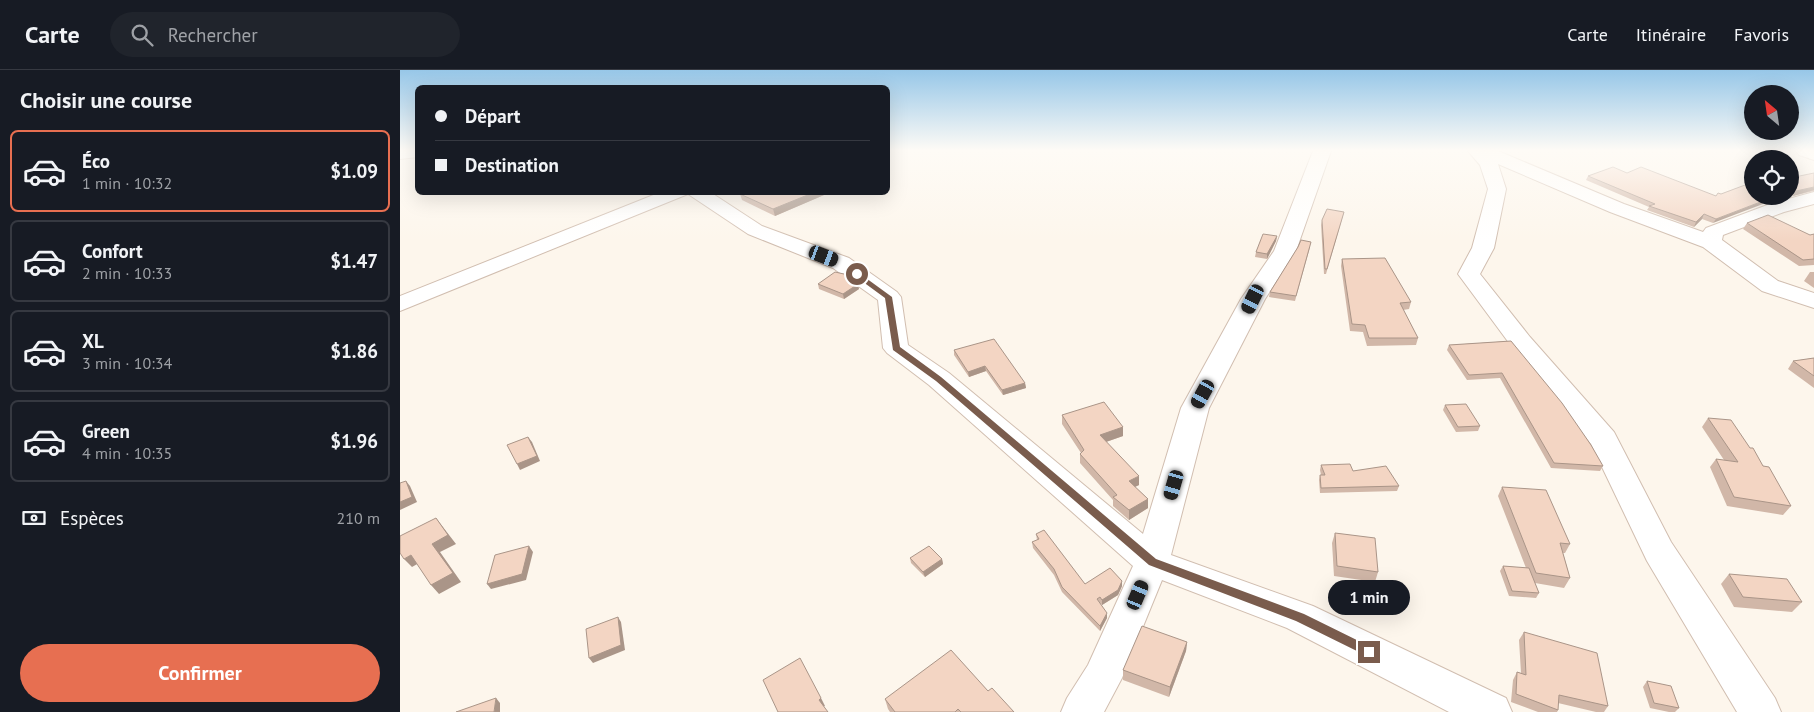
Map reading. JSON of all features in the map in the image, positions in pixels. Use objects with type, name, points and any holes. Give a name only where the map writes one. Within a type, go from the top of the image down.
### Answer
[{"type":"street","points":[[1082,712],[1102,678],[1152,562],[1195,408],[1253,299],[1285,251],[1311,181]]},
{"type":"street","points":[[1494,181],[1497,189],[1483,248],[1469,274],[1521,342],[1604,439],[1658,551],[1760,712]]},
{"type":"street","points":[[1553,181],[1617,208],[1711,242],[1770,286],[1814,302]]},
{"type":"street","points":[[400,304],[672,195]]},
{"type":"street","points":[[701,195],[755,230],[841,263],[889,297],[896,348],[939,379],[1152,562],[1300,618],[1491,712]]},
{"type":"street","points":[[1711,242],[1713,232],[1728,225],[1777,208],[1814,198]]},
{"type":"building","points":[[1600,181],[1677,181],[1716,196],[1718,193],[1721,194],[1744,185],[1744,205],[1753,205],[1716,219],[1704,214],[1696,222],[1649,206],[1655,204]]},
{"type":"building","points":[[1799,181],[1814,181],[1814,187],[1799,190]]},
{"type":"building","points":[[742,195],[808,195],[773,209]]},
{"type":"building","points":[[1327,209],[1344,212],[1327,269],[1325,269],[1322,220]]},
{"type":"building","points":[[1768,215],[1810,235],[1814,234],[1814,259],[1803,260],[1747,223]]},
{"type":"building","points":[[1263,234],[1277,236],[1267,254],[1256,252]]},
{"type":"building","points":[[1301,240],[1311,242],[1296,296],[1270,292],[1298,247]]},
{"type":"building","points":[[1385,258],[1411,302],[1400,303],[1418,338],[1369,338],[1365,325],[1352,324],[1342,259]]},
{"type":"building","points":[[835,272],[844,274],[858,284],[843,294],[818,284]]},
{"type":"building","points":[[994,339],[1025,383],[1002,390],[985,366],[968,372],[954,350]]},
{"type":"building","points":[[1511,341],[1562,403],[1603,466],[1554,463],[1502,373],[1469,375],[1449,345]]},
{"type":"building","points":[[1814,358],[1814,376],[1793,361]]},
{"type":"building","points":[[1104,402],[1123,427],[1100,435],[1139,476],[1129,481],[1148,499],[1129,510],[1113,497],[1117,495],[1080,454],[1084,450],[1062,415]]},
{"type":"building","points":[[1466,404],[1480,426],[1458,427],[1445,405]]},
{"type":"building","points":[[1708,418],[1731,420],[1750,448],[1753,448],[1763,466],[1769,467],[1791,506],[1734,497],[1716,459],[1738,462]]},
{"type":"building","points":[[528,437],[537,456],[517,464],[507,445]]},
{"type":"building","points":[[1350,464],[1353,471],[1386,466],[1399,486],[1321,488],[1320,475],[1325,475],[1321,465]]},
{"type":"building","points":[[406,481],[412,497],[400,502],[400,483]]},
{"type":"building","points":[[1502,487],[1546,490],[1570,544],[1560,543],[1570,578],[1536,573]]},
{"type":"building","points":[[436,518],[448,535],[432,544],[453,573],[431,585],[411,555],[404,559],[400,553],[400,536]]},
{"type":"building","points":[[1044,530],[1085,584],[1110,568],[1122,581],[1118,590],[1102,600],[1100,597],[1097,599],[1107,613],[1100,626],[1062,587],[1054,569],[1032,542],[1039,539],[1036,534]]},
{"type":"building","points":[[1335,533],[1375,538],[1378,572],[1337,566]]},
{"type":"building","points":[[529,546],[522,574],[487,584],[495,555]]},
{"type":"building","points":[[929,546],[942,559],[923,572],[910,558]]},
{"type":"building","points":[[1503,566],[1529,568],[1539,593],[1512,591]]},
{"type":"building","points":[[1729,574],[1787,579],[1802,602],[1743,597]]},
{"type":"building","points":[[618,617],[621,645],[589,658],[586,629]]},
{"type":"building","points":[[1142,626],[1187,642],[1170,687],[1123,670]]},
{"type":"building","points":[[1524,632],[1597,653],[1608,706],[1559,695],[1558,710],[1516,694],[1517,672],[1526,675]]},
{"type":"building","points":[[951,650],[988,691],[992,688],[1014,712],[961,712],[958,709],[955,712],[895,712],[885,699]]},
{"type":"building","points":[[800,658],[821,698],[819,700],[828,712],[778,712],[763,680]]},
{"type":"building","points":[[1647,681],[1671,686],[1679,708],[1654,703]]},
{"type":"building","points":[[496,698],[494,712],[456,712]]},
{"type":"route","points":[[857,274],[889,297],[896,348],[939,379],[1152,562],[1300,618],[1369,652]]}]
